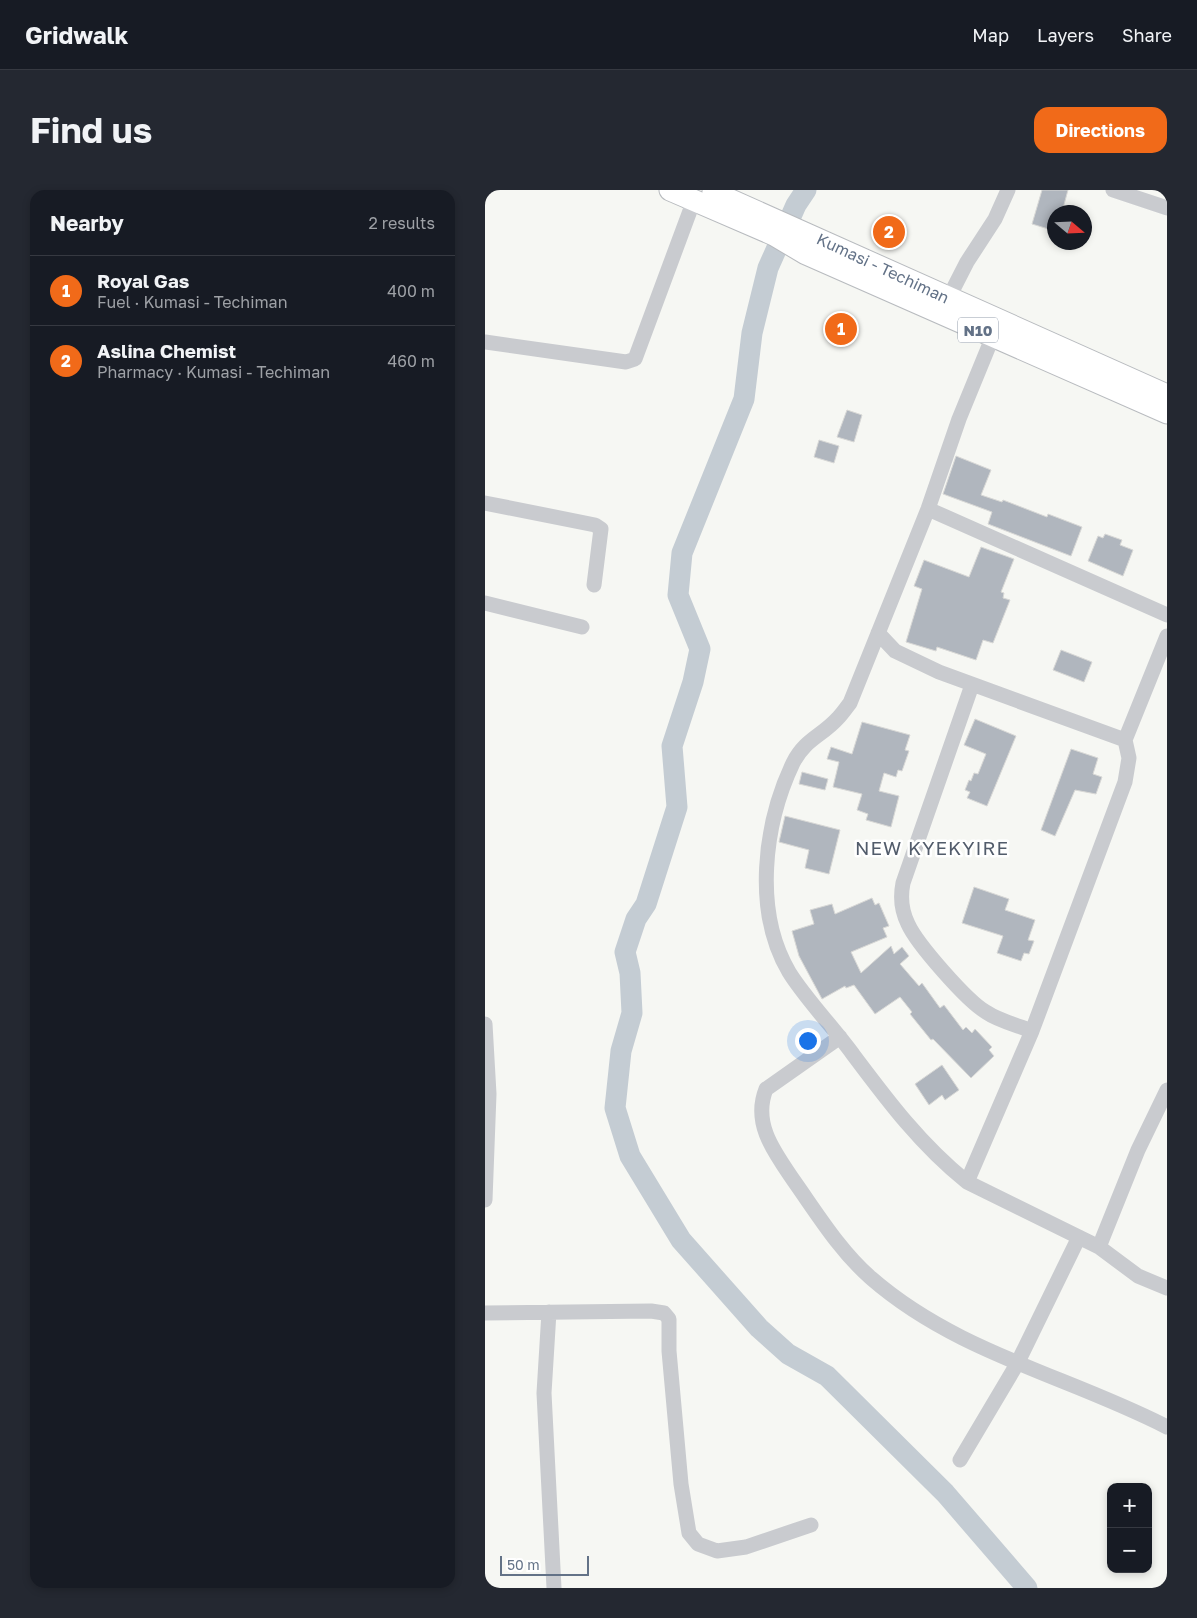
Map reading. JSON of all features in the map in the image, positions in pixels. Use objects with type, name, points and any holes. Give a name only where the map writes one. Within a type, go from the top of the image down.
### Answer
[{"type":"highway","name":"N10","points":[[670,190],[701,195]]},
{"type":"highway","name":"Kumasi - Techiman","points":[[701,195],[945,306],[1167,395]]},
{"type":"highway","name":"N10","points":[[945,306],[993,336],[1167,413]]},
{"type":"street","points":[[945,306],[967,262],[995,219],[1008,190]]},
{"type":"street","points":[[1113,190],[1167,208]]},
{"type":"street","points":[[485,342],[626,362],[635,359],[701,195]]},
{"type":"street","points":[[993,336],[959,418],[928,509],[850,703],[837,719],[807,742],[794,762],[777,806],[767,866],[768,900],[774,932],[789,971],[900,1117],[949,1167],[967,1182],[1099,1247],[1139,1276],[1167,1288]]},
{"type":"street","points":[[485,503],[595,525],[601,529],[594,585]]},
{"type":"street","points":[[928,509],[1167,614]]},
{"type":"street","points":[[485,603],[581,627]]},
{"type":"street","points":[[878,633],[895,651],[939,672],[1125,740]]},
{"type":"street","points":[[967,1182],[1032,1031],[1125,782],[1129,758],[1125,740],[1167,636]]},
{"type":"street","points":[[973,685],[903,883],[900,898],[908,926],[936,962],[975,1006],[988,1014],[1032,1031]]},
{"type":"street","points":[[485,1024],[489,1094],[485,1200]]},
{"type":"street","points":[[840,1037],[766,1089],[762,1098],[761,1113],[769,1144],[839,1245],[871,1278],[912,1310],[938,1326],[1017,1364],[1124,1405],[1167,1427]]},
{"type":"street","points":[[1099,1247],[1138,1150],[1161,1118],[1167,1090]]},
{"type":"street","points":[[960,1460],[1017,1364],[1079,1237]]},
{"type":"street","points":[[485,1313],[659,1311],[668,1316],[681,1484],[689,1533],[698,1544],[717,1551],[746,1547],[811,1525]]},
{"type":"street","points":[[549,1312],[544,1402],[554,1588]]},
{"type":"building","points":[[1042,190],[1068,190],[1064,205],[1047,205],[1047,229],[1032,224]]},
{"type":"building","points":[[847,410],[862,415],[854,442],[837,437]]},
{"type":"building","points":[[819,440],[839,446],[834,463],[814,457]]},
{"type":"building","points":[[956,456],[991,470],[981,495],[1002,502],[1003,500],[1047,517],[1048,514],[1082,527],[1071,556],[988,524],[992,512],[943,494]]},
{"type":"building","points":[[1105,534],[1122,540],[1120,545],[1133,550],[1123,576],[1088,561],[1098,536],[1103,538]]},
{"type":"building","points":[[981,547],[1014,559],[1001,592],[1004,593],[1003,598],[1010,600],[993,643],[983,640],[976,660],[937,647],[936,651],[906,642],[922,589],[914,586],[924,560],[969,577]]},
{"type":"building","points":[[1061,650],[1092,662],[1084,682],[1053,670]]},
{"type":"building","points":[[975,719],[1016,736],[987,806],[967,798],[970,792],[965,790],[974,773],[978,774],[986,754],[964,745]]},
{"type":"building","points":[[862,722],[910,735],[905,750],[909,751],[902,771],[898,770],[896,777],[884,773],[879,791],[899,796],[891,827],[866,820],[868,814],[857,810],[862,794],[833,787],[839,762],[827,759],[831,747],[852,754]]},
{"type":"building","points":[[1071,749],[1098,758],[1093,774],[1102,777],[1096,794],[1075,790],[1055,836],[1041,830]]},
{"type":"building","points":[[802,772],[828,779],[825,790],[799,784]]},
{"type":"building","points":[[785,816],[840,830],[829,874],[805,868],[809,850],[779,842]]},
{"type":"building","points":[[974,887],[1009,899],[1005,910],[1035,920],[1028,940],[1034,941],[1029,954],[1024,953],[1021,961],[997,953],[1003,936],[962,923]]},
{"type":"building","points":[[872,898],[875,905],[879,903],[889,926],[883,928],[887,937],[851,952],[861,973],[891,946],[894,954],[902,947],[909,956],[900,964],[919,986],[922,983],[940,1008],[944,1005],[963,1030],[966,1027],[972,1033],[975,1029],[992,1047],[989,1050],[994,1056],[971,1078],[933,1039],[931,1040],[910,1014],[912,1012],[900,997],[875,1014],[854,985],[846,988],[845,986],[822,999],[799,956],[792,931],[814,924],[810,910],[832,904],[835,914]]},
{"type":"building","points":[[942,1065],[959,1090],[945,1100],[942,1095],[929,1105],[915,1084]]},
{"type":"waterway","points":[[806,190],[796,205],[768,268],[752,333],[744,399],[682,553],[678,595],[700,649],[693,682],[672,746],[677,807],[646,904],[636,919],[625,952],[630,973],[632,1013],[621,1051],[615,1108],[630,1156],[681,1240],[759,1328],[788,1354],[827,1376],[945,1493],[1027,1588]]},
{"type":"place","name":"Aslina Chemist","points":[[889,232]]},
{"type":"place","name":"Royal Gas","points":[[841,329]]},
{"type":"district","name":"NEW KYEKYIRE","points":[[932,847]]}]
